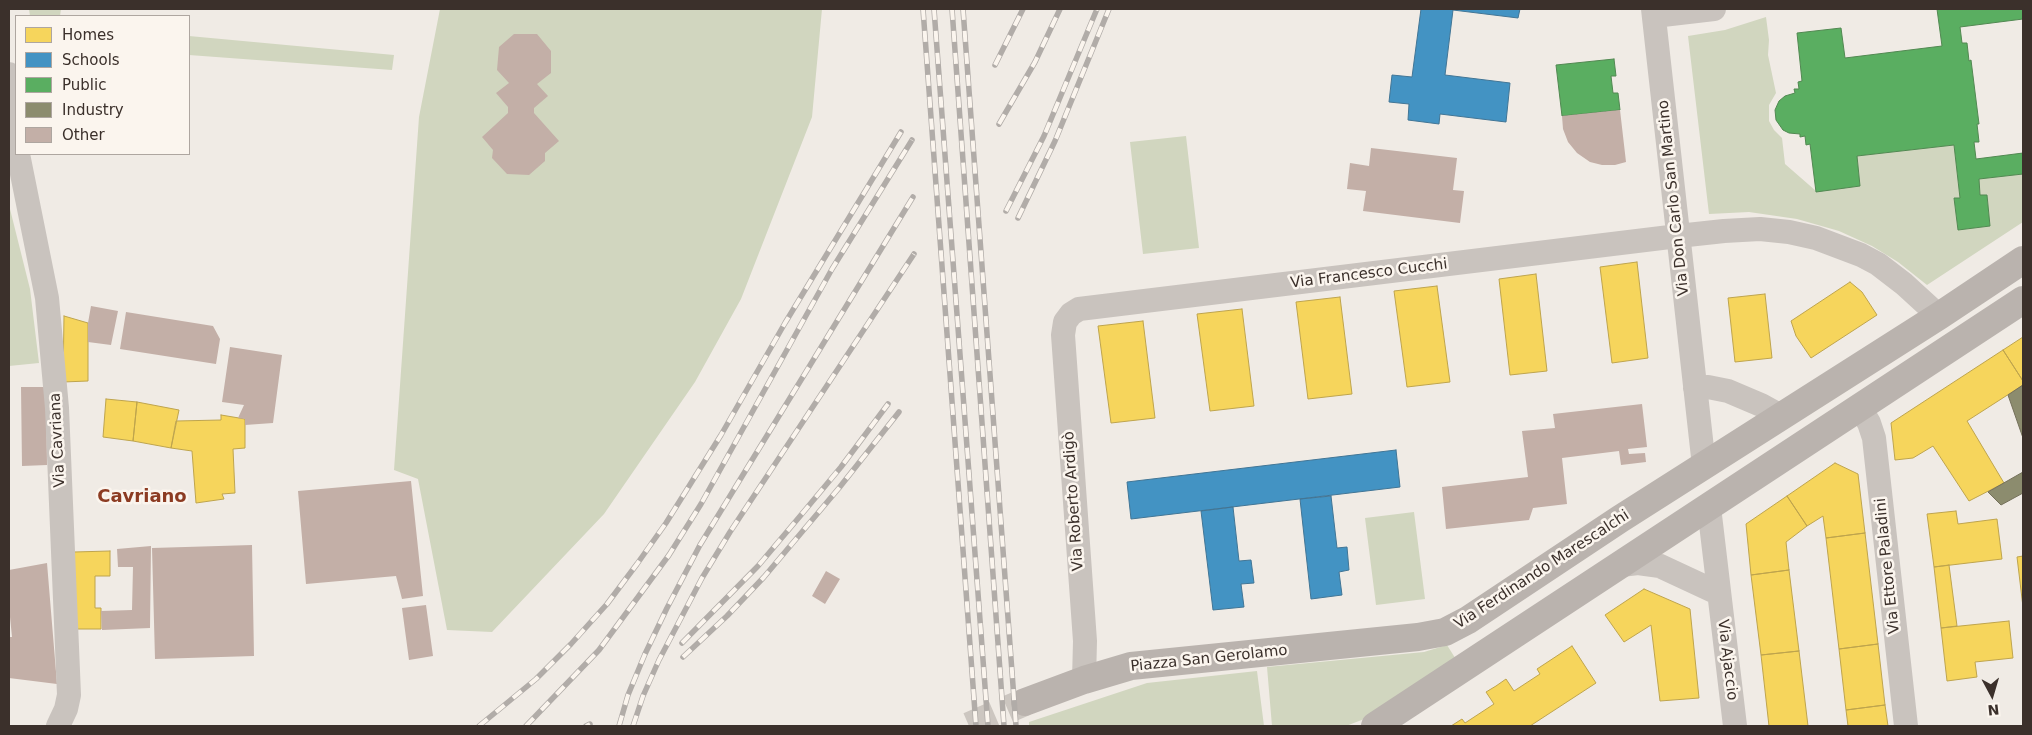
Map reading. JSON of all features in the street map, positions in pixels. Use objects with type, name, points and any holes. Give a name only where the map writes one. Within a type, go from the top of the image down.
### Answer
[{"type":"street","points":[[1653,12],[1714,9]]},
{"type":"street","name":"Via Don Carlo San Martino","points":[[1653,12],[1704,466]]},
{"type":"street","points":[[9,74],[11,115],[15,137]]},
{"type":"street","name":"Via Cavriana","points":[[18,155],[47,298],[57,408],[68,695],[66,709],[58,726]]},
{"type":"street","name":"Via Francesco Cucchi","points":[[1065,322],[1071,314],[1079,309],[1734,230],[1768,230],[1796,233],[1829,242],[1861,255],[1878,264],[1904,284],[1939,316]]},
{"type":"street","name":"Via Ferdinando Marescalchi","points":[[1309,649],[1418,637],[1445,632],[1468,620],[2023,260]]},
{"type":"street","points":[[1375,726],[2023,300]]},
{"type":"street","points":[[1939,316],[1972,334]]},
{"type":"street","name":"Via Roberto Ardigò","points":[[1065,322],[1063,335],[1085,641],[1084,680]]},
{"type":"street","points":[[1839,379],[1860,408]]},
{"type":"street","points":[[1695,388],[1708,387],[1728,391],[1781,416]]},
{"type":"street","name":"Via Ettore Paladini","points":[[1860,408],[1869,423],[1874,438],[1906,726]]},
{"type":"street","points":[[1704,466],[1709,507]]},
{"type":"street","name":"Via Ajaccio","points":[[1709,507],[1735,726]]},
{"type":"street","points":[[1621,565],[1644,563],[1660,566],[1718,594]]},
{"type":"street","name":"Piazza San Gerolamo","points":[[1025,702],[1084,680],[1131,666],[1309,649]]},
{"type":"green space","points":[[29,9],[61,9],[60,15],[30,15]]},
{"type":"green space","points":[[440,9],[822,9],[812,117],[741,299],[695,382],[604,514],[492,632],[447,630],[418,479],[394,470],[419,117]]},
{"type":"green space","points":[[1766,17],[1769,40],[1768,55],[1776,93],[1769,105],[1769,121],[1782,138],[1785,164],[1816,191],[1860,186],[1857,156],[1954,145],[1960,198],[1954,199],[1958,230],[1990,226],[1987,195],[1980,195],[1979,179],[2023,174],[2023,222],[1927,285],[1898,262],[1872,246],[1839,231],[1797,219],[1749,212],[1709,214],[1688,36],[1725,30]]},
{"type":"green space","points":[[190,36],[394,55],[392,70],[190,55]]},
{"type":"green space","points":[[1186,136],[1199,248],[1143,254],[1130,142]]},
{"type":"green space","points":[[9,205],[30,289],[39,363],[9,366]]},
{"type":"green space","points":[[1414,512],[1425,599],[1376,605],[1365,518]]},
{"type":"green space","points":[[1447,645],[1457,661],[1372,716],[1346,726],[1272,726],[1267,667],[1424,652]]},
{"type":"green space","points":[[1257,671],[1264,726],[1029,726],[1029,722],[1147,683]]},
{"type":"building: Homes","points":[[1637,262],[1648,358],[1612,363],[1600,267]]},
{"type":"building: Homes","points":[[1536,274],[1547,371],[1510,375],[1499,279]]},
{"type":"building: Homes","points":[[1850,282],[1862,292],[1877,315],[1811,358],[1796,336],[1791,321]]},
{"type":"building: Homes","points":[[1437,286],[1450,382],[1407,387],[1394,291]]},
{"type":"building: Homes","points":[[1765,294],[1772,358],[1735,362],[1728,298]]},
{"type":"building: Homes","points":[[1340,297],[1352,394],[1308,399],[1296,302]]},
{"type":"building: Homes","points":[[1242,309],[1254,406],[1210,411],[1197,314]]},
{"type":"building: Homes","points":[[64,316],[88,323],[88,381],[63,382]]},
{"type":"building: Homes","points":[[1143,321],[1155,418],[1111,423],[1098,326]]},
{"type":"building: Homes","points":[[2023,337],[2023,381],[2003,350]]},
{"type":"building: Homes","points":[[2003,350],[2023,381],[2023,385],[1967,421],[2004,483],[1969,501],[1933,446],[1913,458],[1895,460],[1891,423]]},
{"type":"building: Homes","points":[[106,399],[137,402],[133,441],[103,437]]},
{"type":"building: Homes","points":[[137,402],[179,410],[171,448],[133,441]]},
{"type":"building: Homes","points":[[221,415],[245,419],[245,448],[233,449],[235,493],[222,494],[224,499],[196,503],[192,451],[171,448],[176,421],[221,420]]},
{"type":"building: Homes","points":[[1835,463],[1858,474],[1865,533],[1826,538],[1823,516],[1807,526],[1787,496]]},
{"type":"building: Homes","points":[[1787,496],[1807,526],[1786,542],[1789,570],[1751,575],[1746,524]]},
{"type":"building: Homes","points":[[1956,511],[1958,524],[1997,519],[2002,559],[1934,567],[1927,514]]},
{"type":"building: Homes","points":[[1865,533],[1878,644],[1839,649],[1826,538]]},
{"type":"building: Homes","points":[[110,551],[110,576],[95,576],[95,608],[101,608],[101,629],[74,629],[74,552]]},
{"type":"building: Homes","points":[[2023,556],[2023,607],[2017,557]]},
{"type":"building: Homes","points":[[1949,565],[1957,626],[1941,628],[1934,567]]},
{"type":"building: Homes","points":[[1789,570],[1799,651],[1761,655],[1751,575]]},
{"type":"building: Homes","points":[[1644,589],[1690,609],[1699,698],[1660,701],[1651,625],[1624,642],[1605,615]]},
{"type":"building: Homes","points":[[2009,621],[2013,658],[1975,662],[1977,677],[1947,681],[1941,628]]},
{"type":"building: Homes","points":[[1878,644],[1885,705],[1846,710],[1839,649]]},
{"type":"building: Homes","points":[[1572,646],[1596,683],[1530,726],[1451,726],[1462,719],[1465,723],[1494,704],[1486,692],[1506,679],[1514,691],[1540,674],[1537,669]]},
{"type":"building: Homes","points":[[1799,651],[1808,726],[1769,726],[1761,655]]},
{"type":"building: Homes","points":[[1885,705],[1888,726],[1848,726],[1846,710]]},
{"type":"building: Schools","points":[[1421,9],[1520,9],[1518,18],[1453,10],[1445,75],[1510,83],[1506,122],[1440,114],[1439,124],[1408,120],[1409,104],[1389,102],[1392,75],[1412,77]]},
{"type":"building: Schools","points":[[1396,450],[1400,487],[1131,519],[1127,482]]},
{"type":"building: Schools","points":[[1331,496],[1337,548],[1347,547],[1349,570],[1339,572],[1342,595],[1311,599],[1300,499]]},
{"type":"building: Schools","points":[[1233,507],[1239,561],[1251,560],[1254,583],[1241,584],[1244,607],[1213,610],[1201,511]]},
{"type":"building: Public","points":[[1937,9],[2023,9],[2023,19],[1960,27],[1962,43],[1967,43],[1969,61],[1971,60],[1979,124],[1977,124],[1979,142],[1974,142],[1976,159],[2023,153],[2023,174],[1979,179],[1980,195],[1987,195],[1990,226],[1958,230],[1954,198],[1960,198],[1954,145],[1857,156],[1860,186],[1816,192],[1810,144],[1806,145],[1805,136],[1800,137],[1800,134],[1789,133],[1783,130],[1776,120],[1775,110],[1779,101],[1785,96],[1795,93],[1794,89],[1799,89],[1798,82],[1802,81],[1797,33],[1841,28],[1845,58],[1942,46]]},
{"type":"building: Public","points":[[1614,59],[1616,76],[1611,76],[1613,93],[1618,93],[1620,110],[1562,116],[1556,65]]},
{"type":"building: Industry","points":[[2023,385],[2023,438],[2008,395]]},
{"type":"building: Industry","points":[[2023,472],[2023,493],[2001,505],[1988,492]]},
{"type":"building: Other","points":[[514,34],[537,34],[551,51],[551,73],[537,84],[548,96],[534,108],[534,113],[559,141],[545,153],[545,161],[529,175],[507,174],[492,158],[493,150],[482,137],[508,113],[508,107],[496,93],[509,83],[497,70],[499,47]]},
{"type":"building: Other","points":[[1620,110],[1626,162],[1615,165],[1602,165],[1590,162],[1577,153],[1568,142],[1563,129],[1562,116]]},
{"type":"building: Other","points":[[1371,148],[1457,158],[1453,190],[1464,191],[1460,223],[1363,211],[1366,191],[1347,189],[1350,163],[1369,166]]},
{"type":"building: Other","points":[[91,306],[118,311],[111,345],[88,342],[88,323]]},
{"type":"building: Other","points":[[126,312],[213,326],[220,339],[216,364],[120,349]]},
{"type":"building: Other","points":[[230,347],[282,355],[273,423],[245,425],[245,419],[238,418],[244,405],[222,402]]},
{"type":"building: Other","points":[[21,387],[46,387],[47,465],[22,466]]},
{"type":"building: Other","points":[[1642,404],[1647,447],[1628,449],[1629,454],[1645,453],[1646,462],[1621,465],[1619,451],[1562,458],[1567,504],[1533,508],[1529,520],[1446,529],[1442,487],[1528,477],[1522,431],[1555,428],[1553,414]]},
{"type":"building: Other","points":[[411,481],[423,596],[402,599],[396,576],[306,584],[298,491]]},
{"type":"building: Other","points":[[252,545],[254,656],[155,659],[152,548]]},
{"type":"building: Other","points":[[151,546],[150,628],[102,630],[101,611],[132,610],[133,567],[118,567],[117,549]]},
{"type":"building: Other","points":[[47,563],[57,684],[9,678],[9,637],[12,637],[9,607],[9,570]]},
{"type":"building: Other","points":[[826,571],[840,579],[825,604],[812,596]]},
{"type":"building: Other","points":[[426,605],[433,656],[409,660],[402,608]]},
{"type":"tunnel","points":[[969,726],[1025,702]]},
{"type":"railway","points":[[923,9],[976,726]]},
{"type":"railway","points":[[934,9],[988,726]]},
{"type":"railway","points":[[952,9],[1004,726]]},
{"type":"railway","points":[[963,9],[1016,726]]},
{"type":"railway","points":[[995,65],[1023,9]]},
{"type":"railway","points":[[999,124],[1035,62],[1060,9]]},
{"type":"railway","points":[[1006,211],[1044,136],[1097,9]]},
{"type":"railway","points":[[1018,218],[1055,141],[1109,9]]},
{"type":"railway","points":[[479,726],[536,679],[571,644],[607,604],[637,564],[666,523],[721,435],[785,323],[901,132]]},
{"type":"railway","points":[[526,726],[599,650],[669,555],[701,504],[832,269],[912,140]]},
{"type":"railway","points":[[619,726],[628,695],[645,654],[700,545],[913,197]]},
{"type":"railway","points":[[633,726],[643,696],[659,660],[702,578],[730,532],[914,254]]},
{"type":"railway","points":[[682,643],[758,566],[841,467],[888,404]]},
{"type":"railway","points":[[683,657],[727,616],[764,577],[839,488],[899,412]]},
{"type":"railway","points":[[586,726],[590,724]]},
{"type":"district","name":"Cavriano","points":[[142,497]]}]
